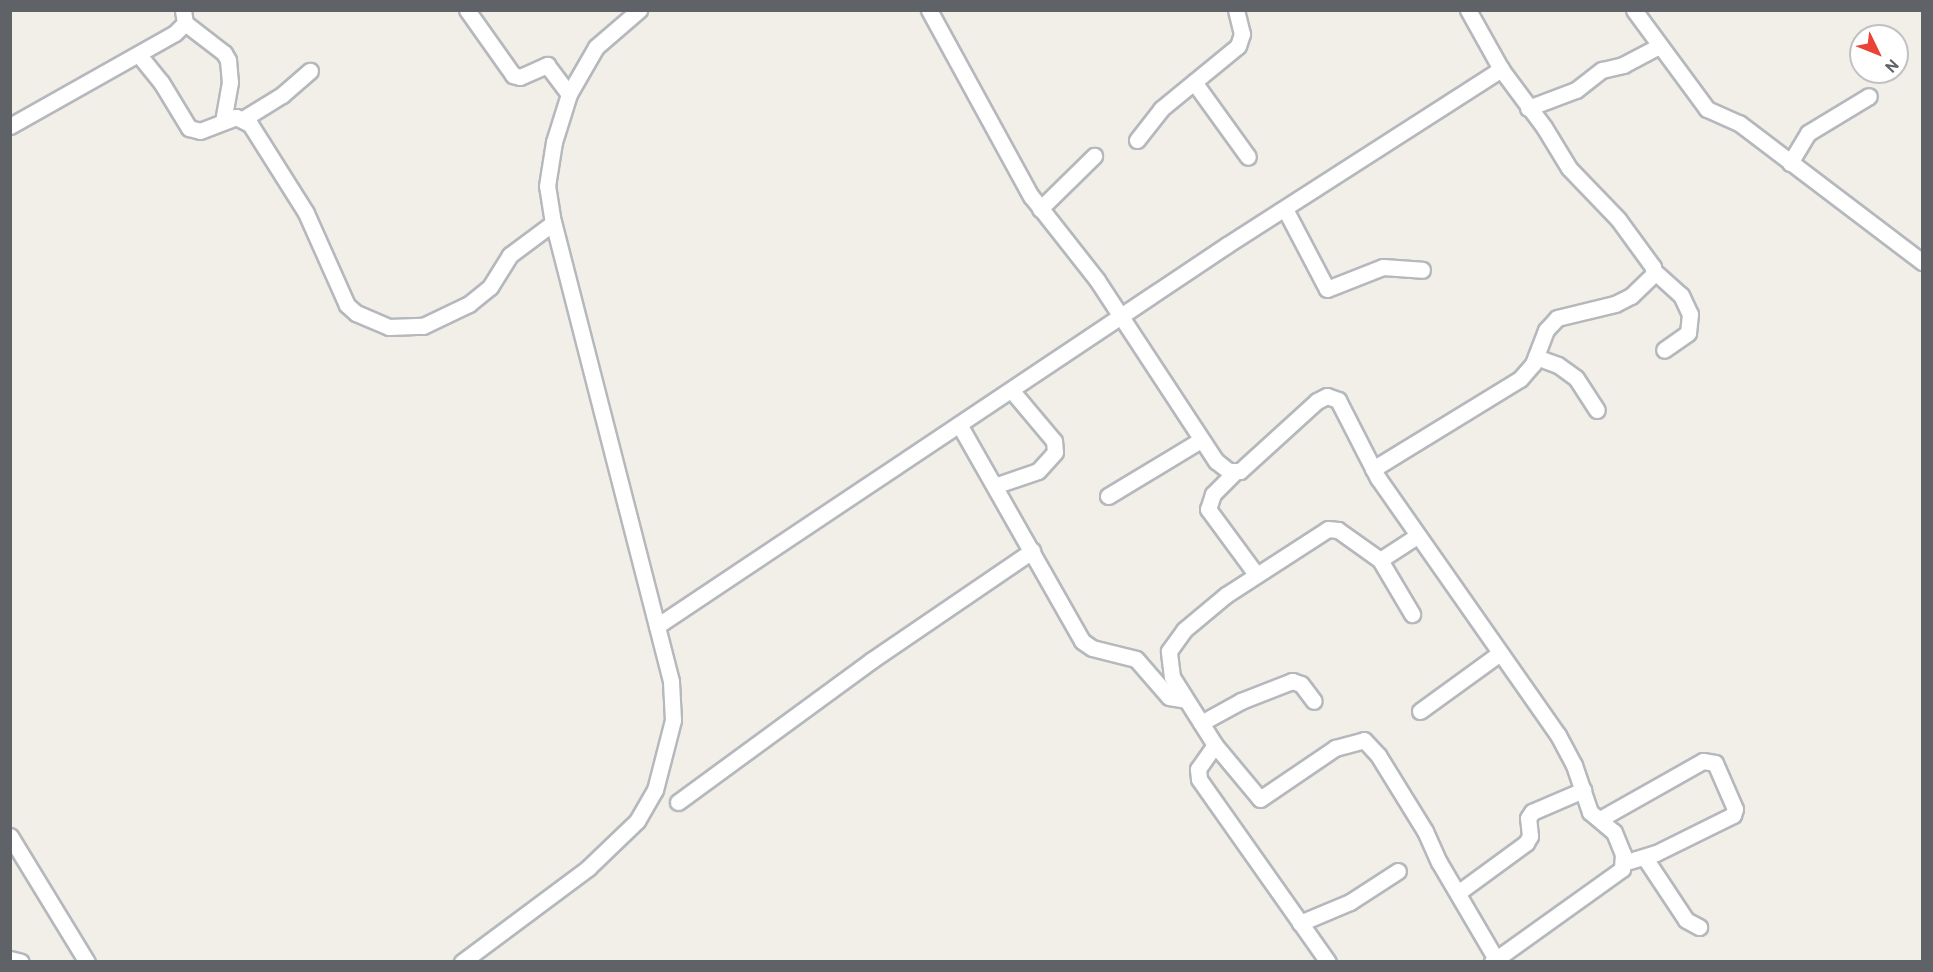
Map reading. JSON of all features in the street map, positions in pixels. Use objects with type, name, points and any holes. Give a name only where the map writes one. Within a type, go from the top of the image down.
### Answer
[{"type":"street","points":[[468,10],[513,75],[520,77],[547,65],[568,94]]},
{"type":"street","points":[[462,962],[588,868],[646,809],[660,775],[673,720],[672,681],[553,223],[548,186],[550,161],[568,94],[596,47],[639,10]]},
{"type":"street","points":[[929,10],[1040,209],[1122,316],[1223,469],[1234,473]]},
{"type":"street","points":[[1137,140],[1161,109],[1238,46],[1242,34],[1236,10]]},
{"type":"street","points":[[1468,10],[1501,69],[1576,178],[1618,219],[1654,271],[1681,295],[1690,314],[1688,333],[1664,350]]},
{"type":"street","points":[[1634,10],[1707,109],[1739,123],[1923,262]]},
{"type":"street","points":[[10,126],[139,55],[184,17],[228,60],[230,82],[223,120]]},
{"type":"street","points":[[1528,108],[1576,90],[1602,70],[1623,65],[1659,46]]},
{"type":"street","points":[[139,55],[161,82],[189,128],[200,131],[223,120],[243,119],[282,95],[310,71]]},
{"type":"street","points":[[657,626],[1122,316],[1501,69]]},
{"type":"street","points":[[1194,82],[1248,157]]},
{"type":"street","points":[[1790,163],[1808,133],[1869,96]]},
{"type":"street","points":[[243,119],[255,131],[306,213],[347,305],[356,313],[389,327],[423,326],[469,303],[490,287],[510,255],[553,223]]},
{"type":"street","points":[[1040,209],[1094,156]]},
{"type":"street","points":[[1285,209],[1326,289],[1383,267],[1422,270]]},
{"type":"street","points":[[1373,469],[1520,379],[1536,357],[1546,330],[1557,318],[1624,300],[1648,281],[1654,271]]},
{"type":"street","points":[[1536,357],[1558,365],[1576,378],[1597,410]]},
{"type":"street","points":[[997,486],[1038,471],[1055,452],[1054,441],[1012,391]]},
{"type":"street","points":[[1256,574],[1208,509],[1213,494],[1234,473],[1246,467],[1327,396],[1341,403],[1373,469],[1417,536],[1557,735],[1583,790],[1590,812],[1614,832],[1624,863]]},
{"type":"street","points":[[960,426],[997,486],[1082,641],[1092,648],[1136,659],[1168,697],[1186,700]]},
{"type":"street","points":[[1108,496],[1202,440]]},
{"type":"street","points":[[1412,614],[1380,560],[1338,530],[1328,529],[1256,574],[1174,642],[1169,670],[1215,745],[1260,799],[1335,748],[1364,740],[1378,755],[1425,831],[1438,862],[1459,892],[1494,960],[1612,879],[1624,863],[1645,858],[1735,813],[1715,763],[1702,761],[1600,819]]},
{"type":"street","points":[[1380,560],[1417,536]]},
{"type":"street","points":[[678,802],[872,660],[1032,551]]},
{"type":"street","points":[[1420,711],[1500,653]]},
{"type":"street","points":[[1201,723],[1236,703],[1292,681],[1301,684],[1314,701]]},
{"type":"street","points":[[1215,745],[1198,769],[1199,779],[1328,962]]},
{"type":"street","points":[[1459,892],[1526,843],[1530,836],[1528,818],[1532,812],[1583,790]]},
{"type":"street","points":[[10,836],[87,962]]},
{"type":"street","points":[[1645,858],[1680,912],[1699,927]]},
{"type":"street","points":[[1300,923],[1350,902],[1398,871]]},
{"type":"street","points":[[10,959],[21,962]]}]
